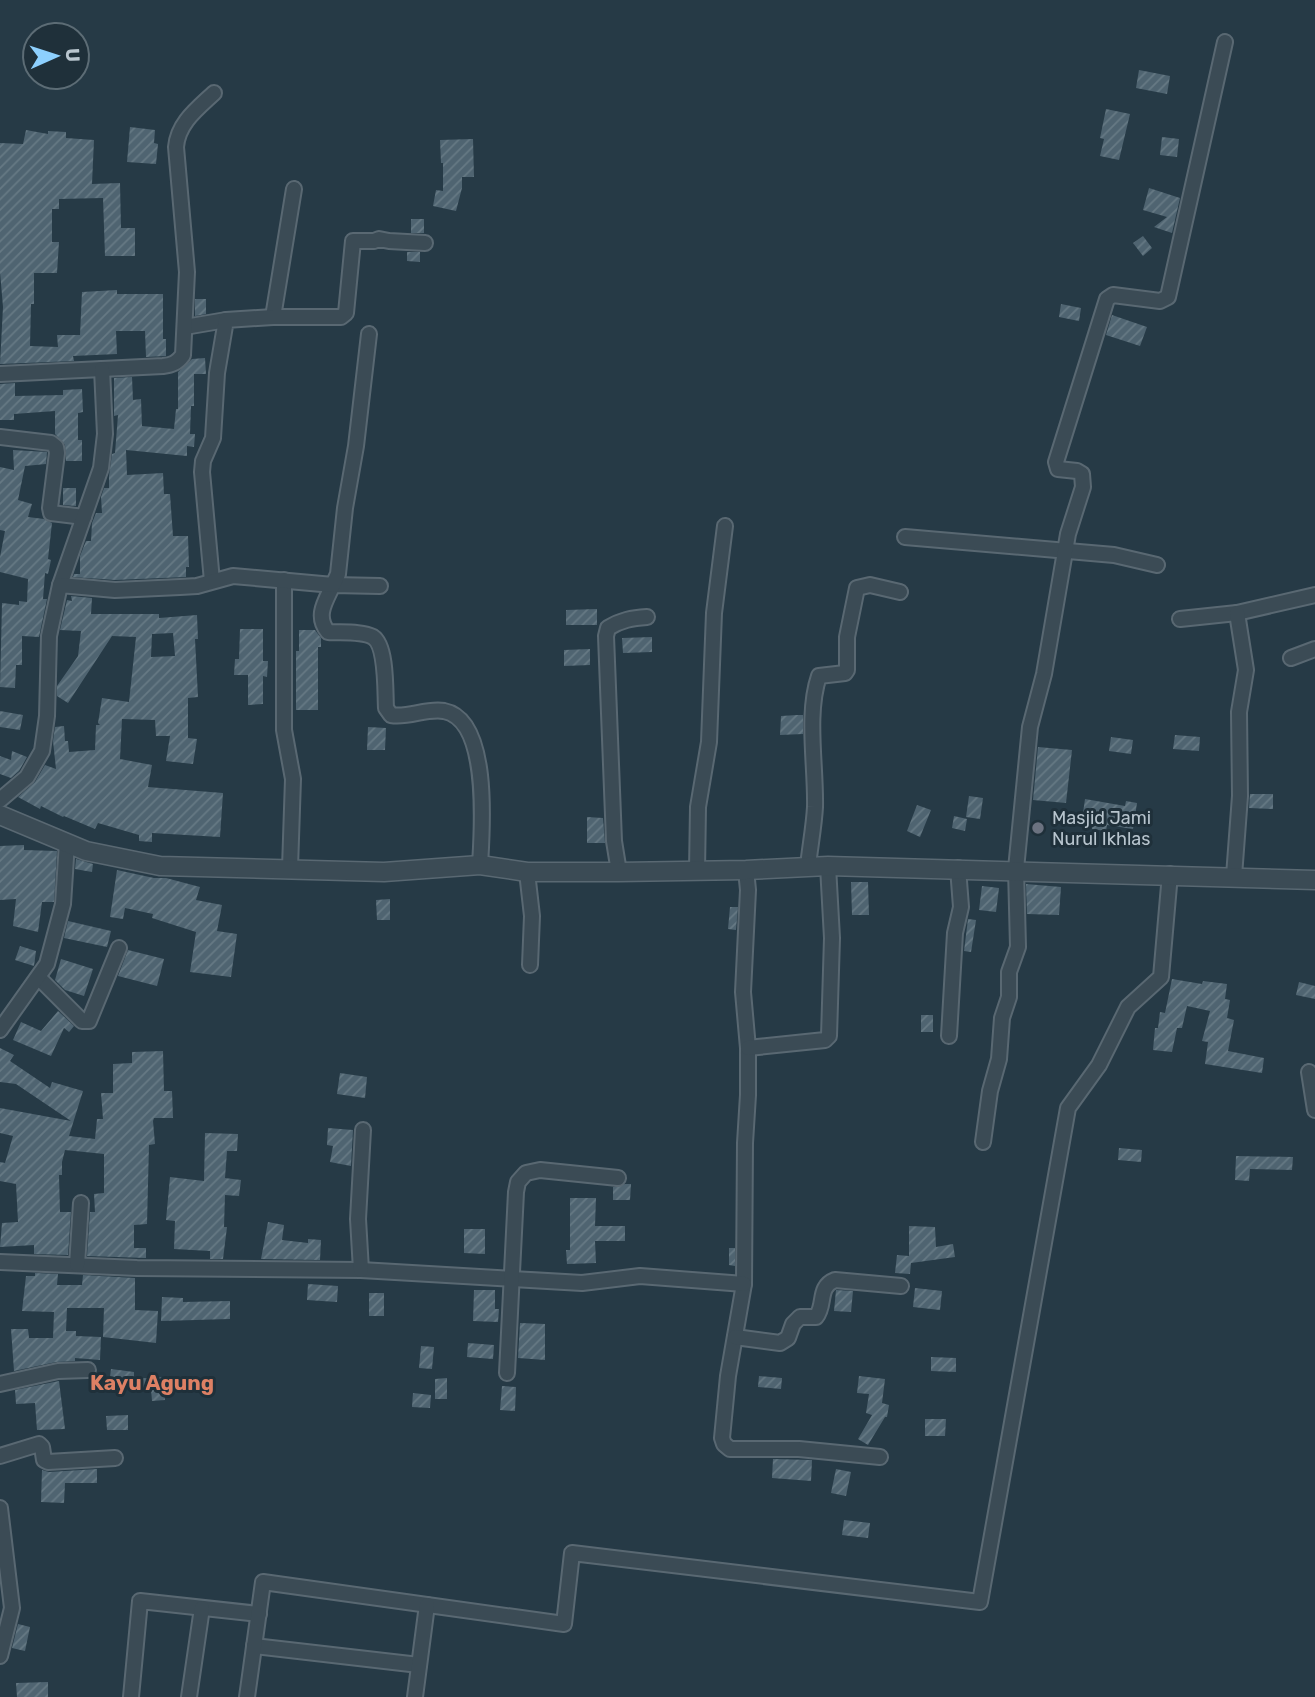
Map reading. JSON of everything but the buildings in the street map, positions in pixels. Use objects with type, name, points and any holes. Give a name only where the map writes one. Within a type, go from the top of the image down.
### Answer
[{"type":"street","points":[[983,1142],[990,1091],[999,1059],[1002,1018],[1009,997],[1009,972],[1018,947],[1016,869],[1030,727],[1044,674],[1066,550],[1084,480],[1082,474],[1077,471],[1058,469],[1056,461],[1105,301],[1114,295],[1160,301],[1168,297],[1225,42]]},
{"type":"street","points":[[0,374],[172,365],[183,355],[187,272],[177,135],[182,126],[214,93]]},
{"type":"street","points":[[273,317],[294,189]]},
{"type":"street","points":[[185,327],[226,320],[273,317],[334,318],[345,315],[353,241],[379,239],[389,242],[425,243]]},
{"type":"street","points":[[212,582],[202,472],[203,461],[213,438],[217,373],[226,320]]},
{"type":"street","points":[[369,334],[338,574],[320,613],[323,626],[328,632],[376,638],[381,648],[388,713],[401,717],[446,711],[460,720],[470,738],[482,781],[480,865]]},
{"type":"street","points":[[0,800],[27,777],[42,751],[47,716],[49,636],[60,585],[101,468],[104,449],[102,369]]},
{"type":"street","points":[[0,437],[51,443],[56,447],[51,513],[84,517]]},
{"type":"street","points":[[697,871],[698,807],[709,742],[715,613],[725,526]]},
{"type":"street","points":[[905,537],[1114,555],[1157,565]]},
{"type":"street","points":[[60,585],[115,590],[197,586],[233,576],[333,585],[380,586]]},
{"type":"street","points":[[284,580],[284,730],[293,779],[290,868]]},
{"type":"street","points":[[808,866],[815,808],[813,737],[816,684],[819,676],[845,673],[847,670],[847,636],[857,588],[870,585],[900,592]]},
{"type":"street","points":[[1180,619],[1237,613],[1315,595]]},
{"type":"street","points":[[1234,876],[1240,796],[1239,712],[1246,670],[1237,613]]},
{"type":"street","points":[[619,872],[614,841],[606,636],[608,628],[616,623],[627,618],[647,617]]},
{"type":"street","points":[[1291,658],[1315,649]]},
{"type":"street","points":[[0,815],[86,851],[160,866],[384,872],[480,865],[527,872],[619,872],[828,866],[1016,869],[1315,880]]},
{"type":"street","points":[[0,1030],[47,964],[63,904],[67,842]]},
{"type":"street","points":[[748,1048],[825,1040],[829,1036],[832,938],[828,866]]},
{"type":"street","points":[[950,1036],[955,933],[961,907],[958,868]]},
{"type":"street","points":[[746,870],[748,890],[743,992],[748,1048],[744,1284],[728,1376],[722,1438],[730,1449],[799,1449],[880,1457]]},
{"type":"street","points":[[527,872],[532,916],[530,965]]},
{"type":"street","points":[[247,1697],[263,1583],[564,1624],[572,1553],[980,1602],[1068,1108],[1099,1065],[1128,1007],[1161,977],[1170,874]]},
{"type":"street","points":[[38,978],[82,1021],[89,1021],[119,948]]},
{"type":"street","points":[[1310,1072],[1315,1110]]},
{"type":"street","points":[[360,1270],[358,1219],[363,1130]]},
{"type":"street","points":[[507,1373],[518,1182],[526,1173],[540,1170],[618,1178]]},
{"type":"street","points":[[77,1265],[80,1203]]},
{"type":"street","points":[[0,1262],[220,1270],[360,1270],[582,1283],[640,1276],[744,1284]]},
{"type":"street","points":[[735,1337],[780,1343],[788,1338],[793,1324],[800,1317],[816,1317],[820,1312],[824,1289],[835,1280],[901,1286]]},
{"type":"street","points":[[0,1384],[58,1371],[88,1370]]},
{"type":"street","points":[[0,1456],[39,1444],[44,1460],[48,1462],[115,1458]]},
{"type":"street","points":[[0,1508],[12,1608],[1,1647]]},
{"type":"street","points":[[131,1697],[140,1601],[259,1614]]},
{"type":"street","points":[[415,1697],[427,1605]]},
{"type":"street","points":[[189,1697],[202,1608]]},
{"type":"street","points":[[254,1646],[419,1665]]},
{"type":"place","name":"Masjid Jami Nurul Ikhlas","points":[[1038,828]]},
{"type":"district","name":"Kayu Agung","points":[[152,1383]]}]
